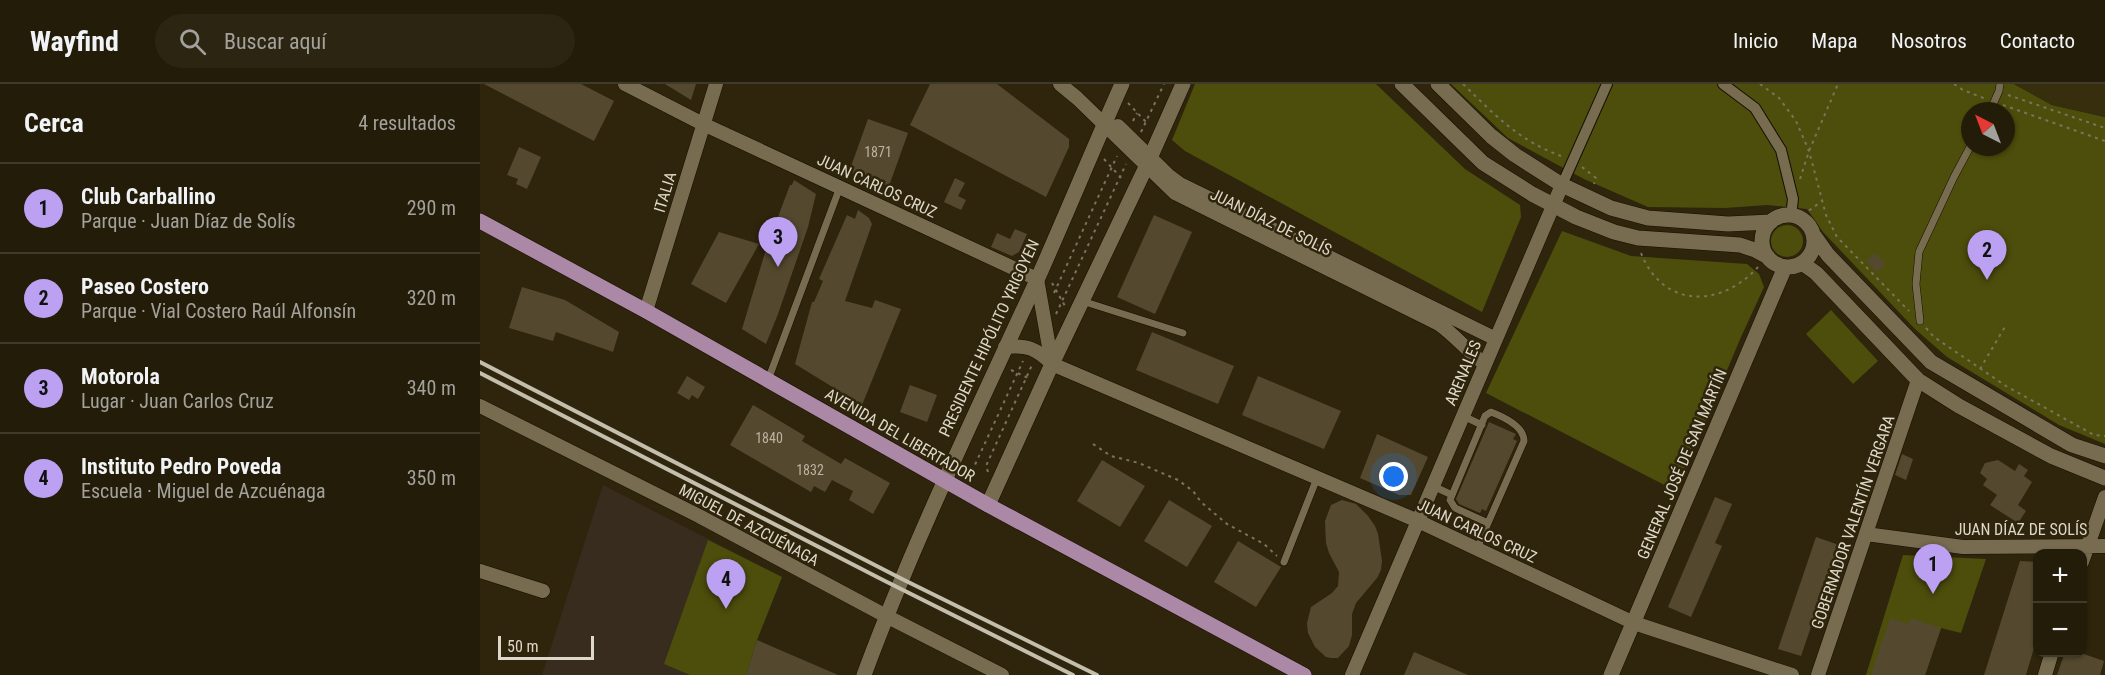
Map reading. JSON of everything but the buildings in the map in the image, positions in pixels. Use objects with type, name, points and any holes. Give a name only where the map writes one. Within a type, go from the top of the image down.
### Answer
[{"type":"main road","name":"AVENIDA DEL LIBERTADOR","points":[[480,221],[646,311],[943,481],[991,499],[1304,675]]},
{"type":"street","name":"JUAN CARLOS CRUZ","points":[[625,84],[703,124],[840,187],[1040,272]]},
{"type":"street","name":"ITALIA","points":[[646,311],[716,84]]},
{"type":"street","name":"JUAN DÍAZ DE SOLÍS","points":[[1060,84],[1106,120]]},
{"type":"street","name":"JUAN DÍAZ DE SOLÍS","points":[[1073,84],[1148,161],[1175,193],[1439,324],[1455,335],[1469,352],[1485,364]]},
{"type":"street","points":[[991,499],[1042,384],[1135,191],[1183,84]]},
{"type":"street","points":[[1402,84],[1483,163],[1553,206],[1600,228],[1638,238],[1740,245],[1768,257]]},
{"type":"street","points":[[1438,84],[1503,146],[1562,185],[1624,213],[1648,218],[1728,224],[1771,222],[1778,218],[1795,217],[1810,227],[1828,255],[1931,362],[2072,445],[2105,456]]},
{"type":"street","name":"ARENALES","points":[[1352,675],[1607,84]]},
{"type":"street","points":[[1722,84],[1755,108],[1781,150],[1795,217]]},
{"type":"street","name":"PRESIDENTE HIPÓLITO YRIGOYEN","points":[[864,675],[886,616],[943,481],[1040,272],[1120,88]]},
{"type":"street","name":"JUAN DÍAZ DE SOLÍS","points":[[1148,161],[1180,184],[1496,339]]},
{"type":"street","points":[[1771,222],[1763,235],[1764,250],[1772,262],[1785,267],[1802,263],[1812,250],[1813,234]]},
{"type":"street","points":[[1802,263],[1816,273],[1918,380],[1959,406],[2051,456],[2105,478]]},
{"type":"street","name":"GENERAL JOSÉ DE SAN MARTÍN","points":[[1611,675],[1785,267]]},
{"type":"street","points":[[1040,272],[1052,364]]},
{"type":"street","points":[[1005,347],[1021,346],[1039,351]]},
{"type":"street","name":"JUAN CARLOS CRUZ","points":[[1039,351],[1052,364],[1418,521],[1634,623],[1792,675]]},
{"type":"street","name":"GOBERNADOR VALENTÍN VERGARA","points":[[1818,675],[1918,380]]},
{"type":"street","name":"MIGUEL DE AZCUÉNAGA","points":[[480,406],[699,516],[1002,675]]},
{"type":"street","points":[[2087,551],[2105,497]]},
{"type":"street","name":"JUAN DÍAZ DE SOLÍS","points":[[1866,534],[1963,547],[2105,546]]},
{"type":"street","points":[[480,571],[543,591]]},
{"type":"street","points":[[2045,675],[2050,657]]},
{"type":"lane","points":[[1995,102],[1999,88]]},
{"type":"lane","points":[[1920,321],[1916,284],[1919,252],[1965,156]]},
{"type":"lane","points":[[768,380],[840,187]]},
{"type":"lane","points":[[1082,301],[1183,333]]},
{"type":"lane","points":[[1477,549],[1488,523],[1524,437],[1516,425],[1491,412],[1487,414],[1450,501],[1452,505],[1488,523]]},
{"type":"lane","points":[[1463,416],[1482,425]]},
{"type":"lane","points":[[1284,562],[1317,478]]},
{"type":"lane","points":[[1433,486],[1452,495]]},
{"type":"path","points":[[1047,334],[1164,84]]},
{"type":"path","points":[[1463,84],[1515,133],[1547,151],[1573,160],[1596,178],[1588,198]]},
{"type":"path","points":[[1760,84],[1779,98],[1796,121],[1809,151],[1826,215],[1837,237],[1934,337],[2006,386],[2094,435],[2105,436]]},
{"type":"path","points":[[1793,199],[1809,151],[1838,84]]},
{"type":"path","points":[[1954,84],[1963,90],[1995,102]]},
{"type":"path","points":[[1120,88],[1146,122],[1160,135]]},
{"type":"path","points":[[1999,88],[2105,128]]},
{"type":"path","points":[[2015,109],[2105,141]]},
{"type":"path","points":[[1094,147],[1135,191]]},
{"type":"path","points":[[1795,217],[1822,201]]},
{"type":"path","points":[[1638,238],[1645,264],[1659,282],[1681,294],[1696,297],[1722,294],[1736,287],[1768,257]]},
{"type":"path","points":[[1040,272],[1073,319]]},
{"type":"path","points":[[1980,369],[2006,325]]},
{"type":"path","points":[[991,499],[986,466],[1039,351]]},
{"type":"path","points":[[997,364],[1042,384]]},
{"type":"path","points":[[1093,444],[1111,456],[1139,464],[1178,480],[1193,491],[1201,502],[1227,524],[1263,544],[1284,562]]},
{"type":"shaded area","points":[[1195,84],[1376,84],[1465,169],[1520,205],[1521,217],[1482,312],[1185,151],[1172,140]]},
{"type":"shaded area","points":[[1451,84],[2014,84],[2052,105],[2105,117],[2105,444],[2059,425],[1947,357],[1915,329],[1823,232],[1807,209],[1767,205],[1725,208],[1648,207],[1584,179],[1508,138]]},
{"type":"shaded area","points":[[1787,225],[1798,230],[1803,241],[1798,252],[1787,257],[1776,252],[1771,241],[1776,230]]},
{"type":"shaded area","points":[[1562,231],[1631,256],[1747,264],[1759,274],[1764,287],[1676,491],[1486,393]]},
{"type":"shaded area","points":[[1831,310],[1878,361],[1853,384],[1806,334]]},
{"type":"shaded area","points":[[603,485],[782,577],[757,640],[838,675],[542,675]]},
{"type":"shaded area","points":[[708,540],[782,577],[746,675],[690,675],[664,664]]},
{"type":"shaded area","points":[[1903,555],[1986,559],[1961,633],[1941,628],[1925,675],[1866,675]]},
{"type":"sand","points":[[2014,84],[2105,84],[2105,117],[2052,105]]},
{"type":"railway","points":[[480,362],[902,579],[1097,675]]},
{"type":"railway","points":[[480,373],[1073,675]]},
{"type":"place","name":"Motorola","points":[[778,267]]},
{"type":"place","name":"Paseo Costero","points":[[1987,280]]},
{"type":"place","name":"Club Carballino","points":[[1933,594]]},
{"type":"place","name":"Instituto Pedro Poveda","points":[[726,609]]}]
